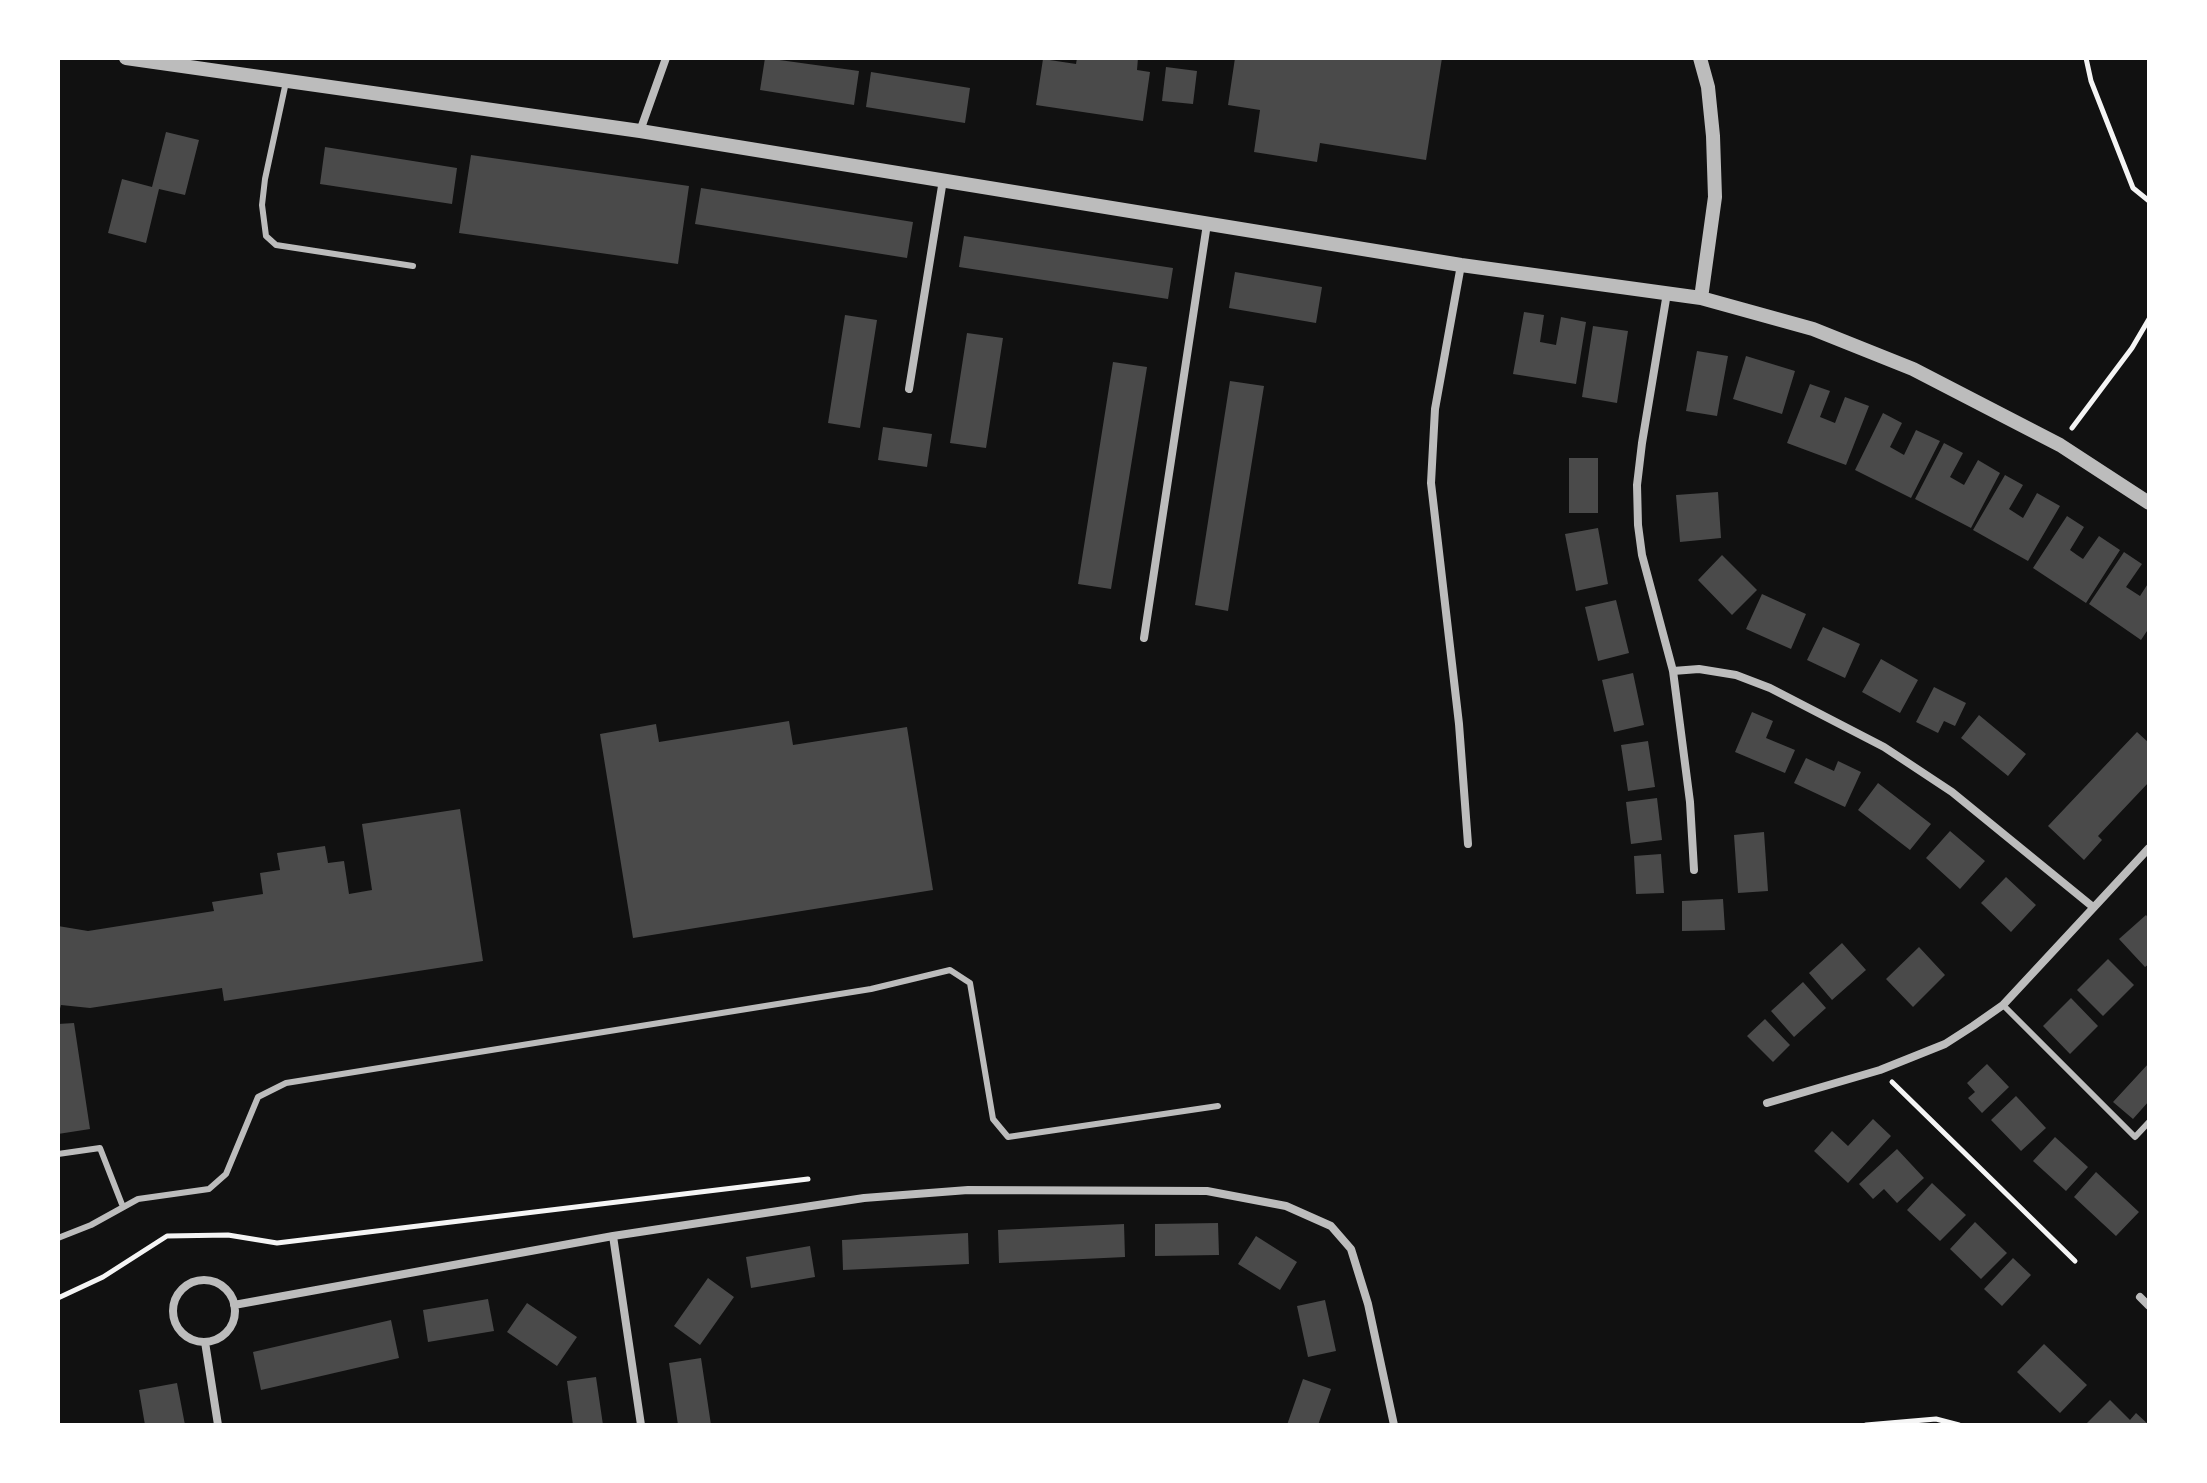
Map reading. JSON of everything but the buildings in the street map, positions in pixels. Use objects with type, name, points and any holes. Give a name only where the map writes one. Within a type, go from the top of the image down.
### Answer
[{"type":"street","points":[[126,58],[640,131],[1461,265],[1701,298],[1813,329],[1871,350],[1994,409],[2060,445],[2149,503]]},
{"type":"street","points":[[640,131],[666,58]]},
{"type":"street","points":[[1700,58],[1708,87],[1715,197],[1701,298]]},
{"type":"street","points":[[909,389],[943,179]]},
{"type":"street","points":[[1144,638],[1207,224]]},
{"type":"street","points":[[1461,265],[1435,409],[1431,483],[1459,724],[1468,844]]},
{"type":"street","points":[[1667,293],[1637,485],[1638,525],[1642,555],[1673,671],[1690,802],[1694,870]]},
{"type":"street","points":[[1673,671],[1699,669],[1736,675],[1826,715],[1884,747],[1952,792],[2093,907]]},
{"type":"street","points":[[1767,1103],[1880,1070],[1945,1044],[2003,1005],[2149,848]]},
{"type":"street","points":[[234,1305],[613,1236],[864,1198],[968,1190],[1207,1191],[1286,1206],[1331,1226],[1351,1249],[1368,1304],[1394,1425]]},
{"type":"street","points":[[613,1236],[641,1425]]},
{"type":"street","points":[[206,1279],[224,1287],[234,1305],[235,1316],[225,1334],[205,1342],[195,1341],[178,1330],[172,1310],[179,1291],[195,1280],[206,1279]]},
{"type":"street","points":[[2140,1297],[2149,1306]]},
{"type":"street","points":[[205,1342],[218,1425]]},
{"type":"lane","points":[[286,82],[265,179],[262,214],[266,236],[276,245],[413,266]]},
{"type":"lane","points":[[58,1238],[91,1225],[138,1199],[209,1189],[226,1174],[258,1097],[286,1083],[871,989],[950,970],[970,983],[993,1119],[1008,1137],[1218,1106]]},
{"type":"lane","points":[[2003,1005],[2135,1137],[2149,1122]]},
{"type":"lane","points":[[58,1154],[100,1148],[123,1207]]},
{"type":"path","points":[[2086,58],[2091,81],[2133,188],[2149,201]]},
{"type":"path","points":[[2060,445],[2132,348],[2149,319]]},
{"type":"path","points":[[1880,1070],[2075,1261]]},
{"type":"path","points":[[58,1298],[103,1277],[167,1236],[228,1235],[277,1243],[808,1179]]},
{"type":"path","points":[[1866,1425],[1936,1419],[1959,1425]]}]
